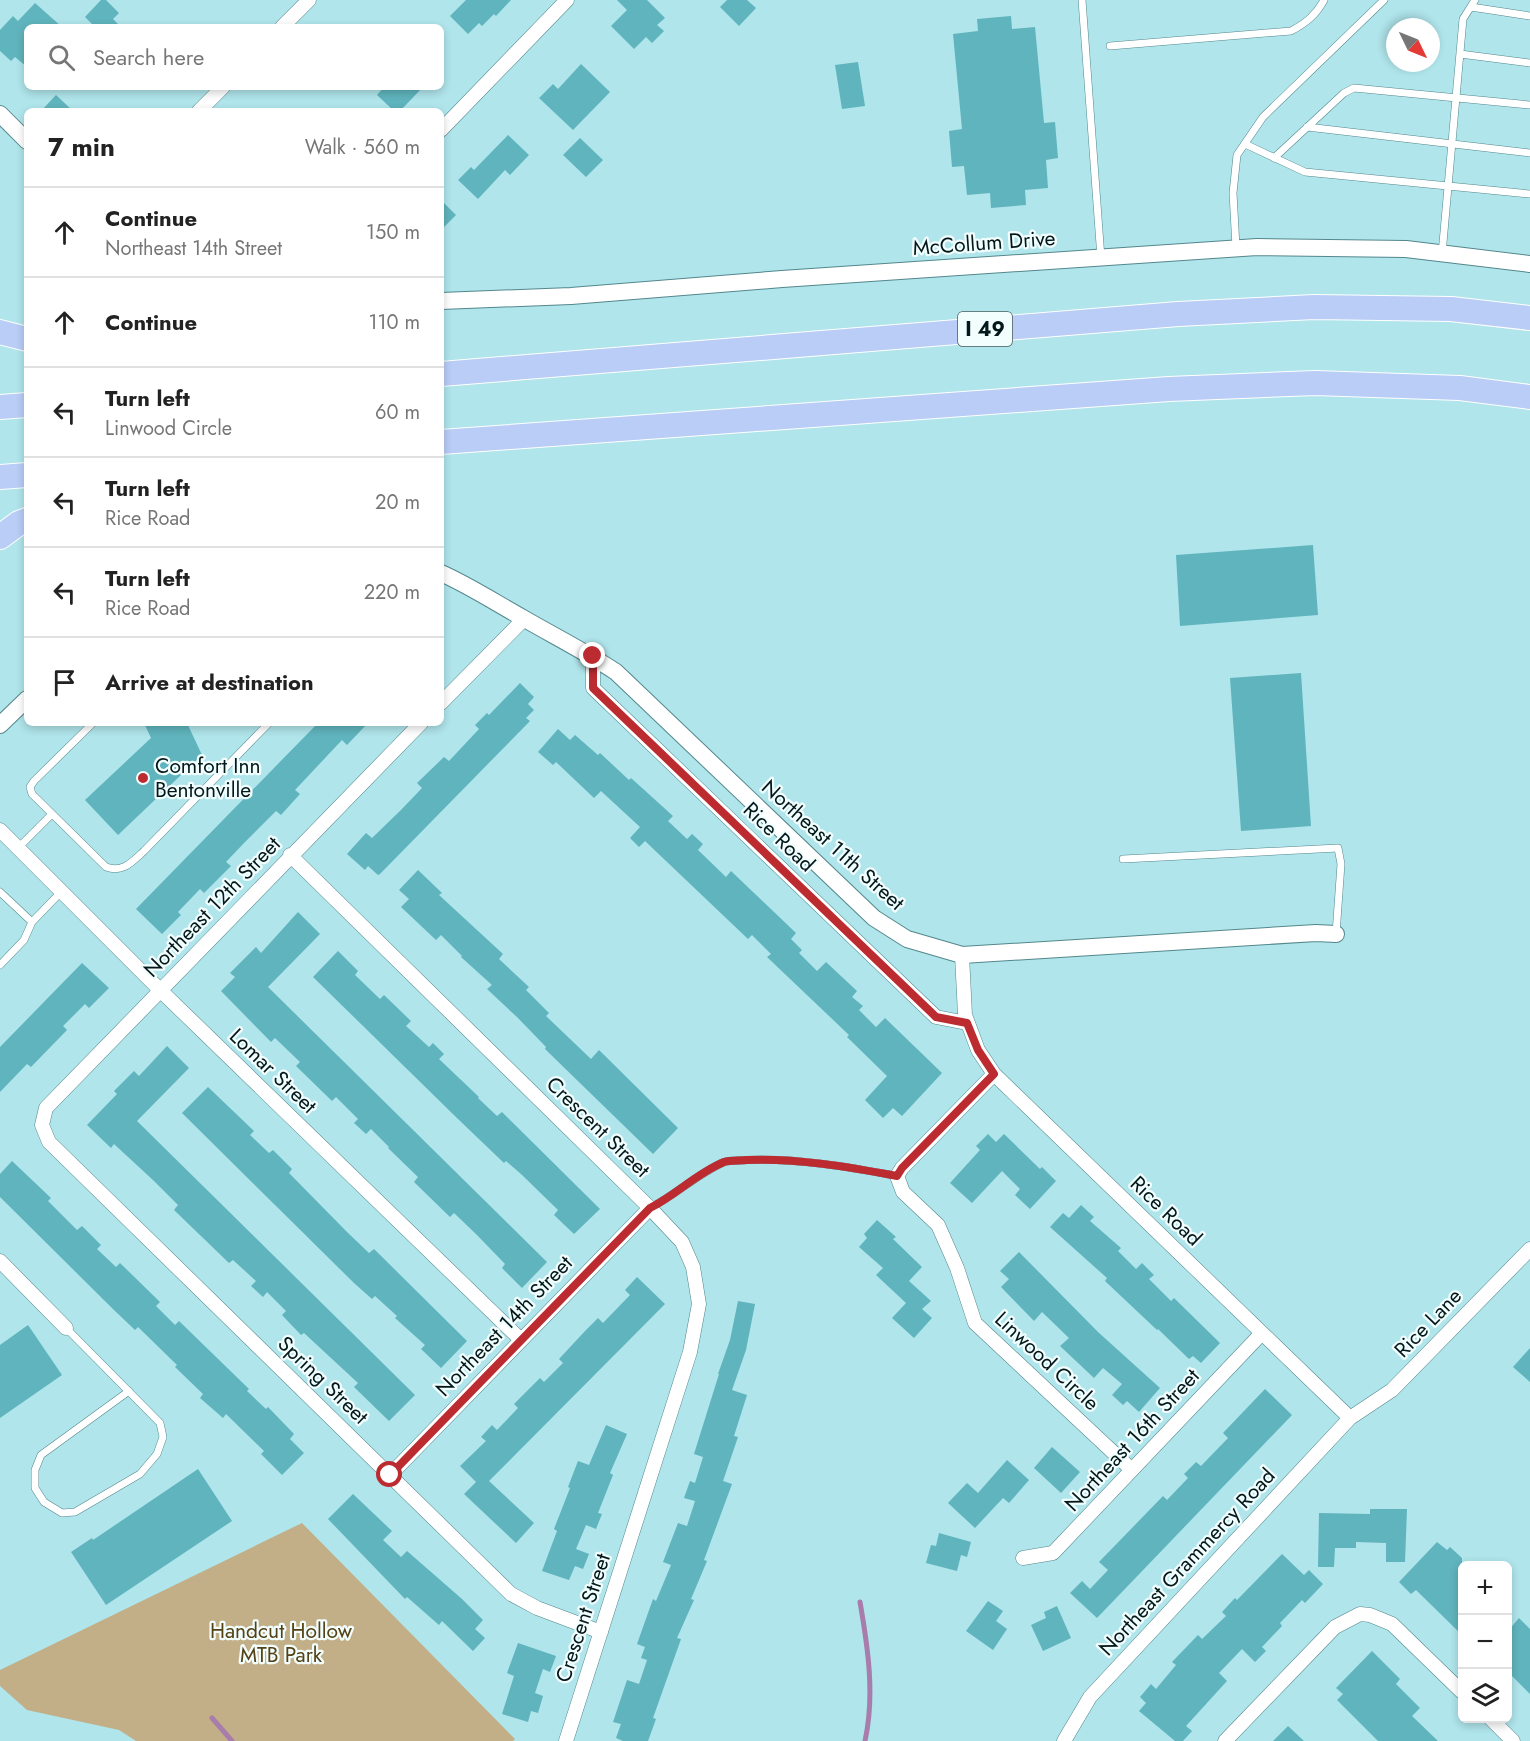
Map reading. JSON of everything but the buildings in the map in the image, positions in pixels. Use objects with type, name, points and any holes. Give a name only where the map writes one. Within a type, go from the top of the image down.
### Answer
[{"type":"highway","name":"I 49","points":[[444,374],[1190,313],[1314,308],[1451,309],[1530,318]]},
{"type":"highway","points":[[0,332],[24,338]]},
{"type":"highway","points":[[444,368],[473,371]]},
{"type":"highway","points":[[444,442],[1124,392],[1304,383],[1460,388],[1530,397]]},
{"type":"highway","points":[[0,407],[24,405]]},
{"type":"highway","points":[[0,477],[24,475]]},
{"type":"highway","points":[[0,537],[24,521]]},
{"type":"street","points":[[285,24],[309,0]]},
{"type":"street","points":[[444,127],[567,0]]},
{"type":"street","points":[[202,108],[220,90]]},
{"type":"street","points":[[0,114],[24,138]]},
{"type":"street","name":"McCollum Drive","points":[[444,301],[571,296],[782,279],[1257,248],[1406,249],[1530,264]]},
{"type":"street","name":"Northeast 11th Street","points":[[444,574],[462,582],[593,656],[616,672],[874,918],[908,939],[963,954],[1304,933],[1336,934]]},
{"type":"street","points":[[444,700],[524,619]]},
{"type":"street","name":"Rice Road","points":[[593,656],[593,688],[936,1017],[967,1023]]},
{"type":"street","points":[[0,725],[24,702]]},
{"type":"street","name":"Northeast 12th Street","points":[[42,1125],[46,1108],[418,726]]},
{"type":"street","name":"Lomar Street","points":[[0,830],[160,990],[520,1339]]},
{"type":"street","name":"Crescent Street","points":[[290,855],[650,1208],[682,1242],[693,1267],[699,1304],[690,1352],[566,1741]]},
{"type":"street","name":"Rice Road","points":[[963,954],[964,1015],[978,1050],[994,1074],[1350,1418]]},
{"type":"street","points":[[897,1176],[902,1168],[994,1074]]},
{"type":"street","name":"Spring Street","points":[[42,1125],[49,1142],[468,1554],[512,1594],[537,1608],[601,1632]]},
{"type":"street","name":"Linwood Circle","points":[[897,1176],[903,1192],[938,1225],[957,1268],[975,1323],[1132,1470]]},
{"type":"street","name":"Northeast 14th Street","points":[[390,1475],[650,1208]]},
{"type":"street","name":"Rice Lane","points":[[1350,1418],[1392,1390],[1530,1249]]},
{"type":"street","points":[[0,1262],[66,1328]]},
{"type":"street","name":"Northeast 16th Street","points":[[1023,1558],[1053,1553],[1262,1333]]},
{"type":"street","name":"Northeast Grammercy Road","points":[[1066,1741],[1090,1697],[1350,1418]]},
{"type":"street","points":[[1225,1741],[1335,1627],[1360,1614],[1370,1615],[1392,1624],[1458,1688]]},
{"type":"street","points":[[1494,1723],[1513,1741]]},
{"type":"lane","points":[[1082,0],[1101,258]]},
{"type":"lane","points":[[1110,46],[1291,31],[1316,14],[1324,0]]},
{"type":"lane","points":[[1236,249],[1233,193],[1238,155],[1263,117],[1384,0]]},
{"type":"lane","points":[[1442,254],[1463,19],[1473,4],[1530,16]]},
{"type":"lane","points":[[1460,54],[1530,63]]},
{"type":"lane","points":[[1274,158],[1344,93],[1354,88],[1530,105]]},
{"type":"lane","points":[[1307,127],[1530,153]]},
{"type":"lane","points":[[1245,144],[1305,172],[1530,194]]},
{"type":"lane","points":[[90,726],[34,781],[30,788],[32,794],[106,867],[114,870],[123,868],[144,851],[266,726]]},
{"type":"lane","points":[[18,849],[52,814]]},
{"type":"lane","points":[[1123,859],[1338,848],[1341,864],[1336,934]]},
{"type":"lane","points":[[0,892],[32,922]]},
{"type":"lane","points":[[0,965],[24,940],[32,922],[61,892]]},
{"type":"lane","points":[[650,1208],[726,1161],[785,1161],[897,1176]]},
{"type":"lane","points":[[66,1328],[129,1391],[160,1423],[163,1437],[158,1454],[140,1473],[75,1512],[62,1512],[44,1502],[35,1488],[35,1470],[41,1455],[129,1391]]},
{"type":"green space","name":"Handcut Hollow MTB Park","points":[[302,1523],[515,1739],[513,1741],[136,1741],[119,1730],[27,1710],[0,1686],[0,1670]]},
{"type":"waterway","points":[[860,1602],[868,1654],[870,1689],[865,1741]]},
{"type":"waterway","points":[[212,1718],[232,1741]]},
{"type":"place","name":"Comfort Inn Bentonville","points":[[143,778]]},
{"type":"route","points":[[390,1475],[650,1208],[726,1161],[785,1161],[897,1176],[902,1168],[994,1074],[978,1050],[967,1023],[936,1017],[593,688],[593,656]]}]
